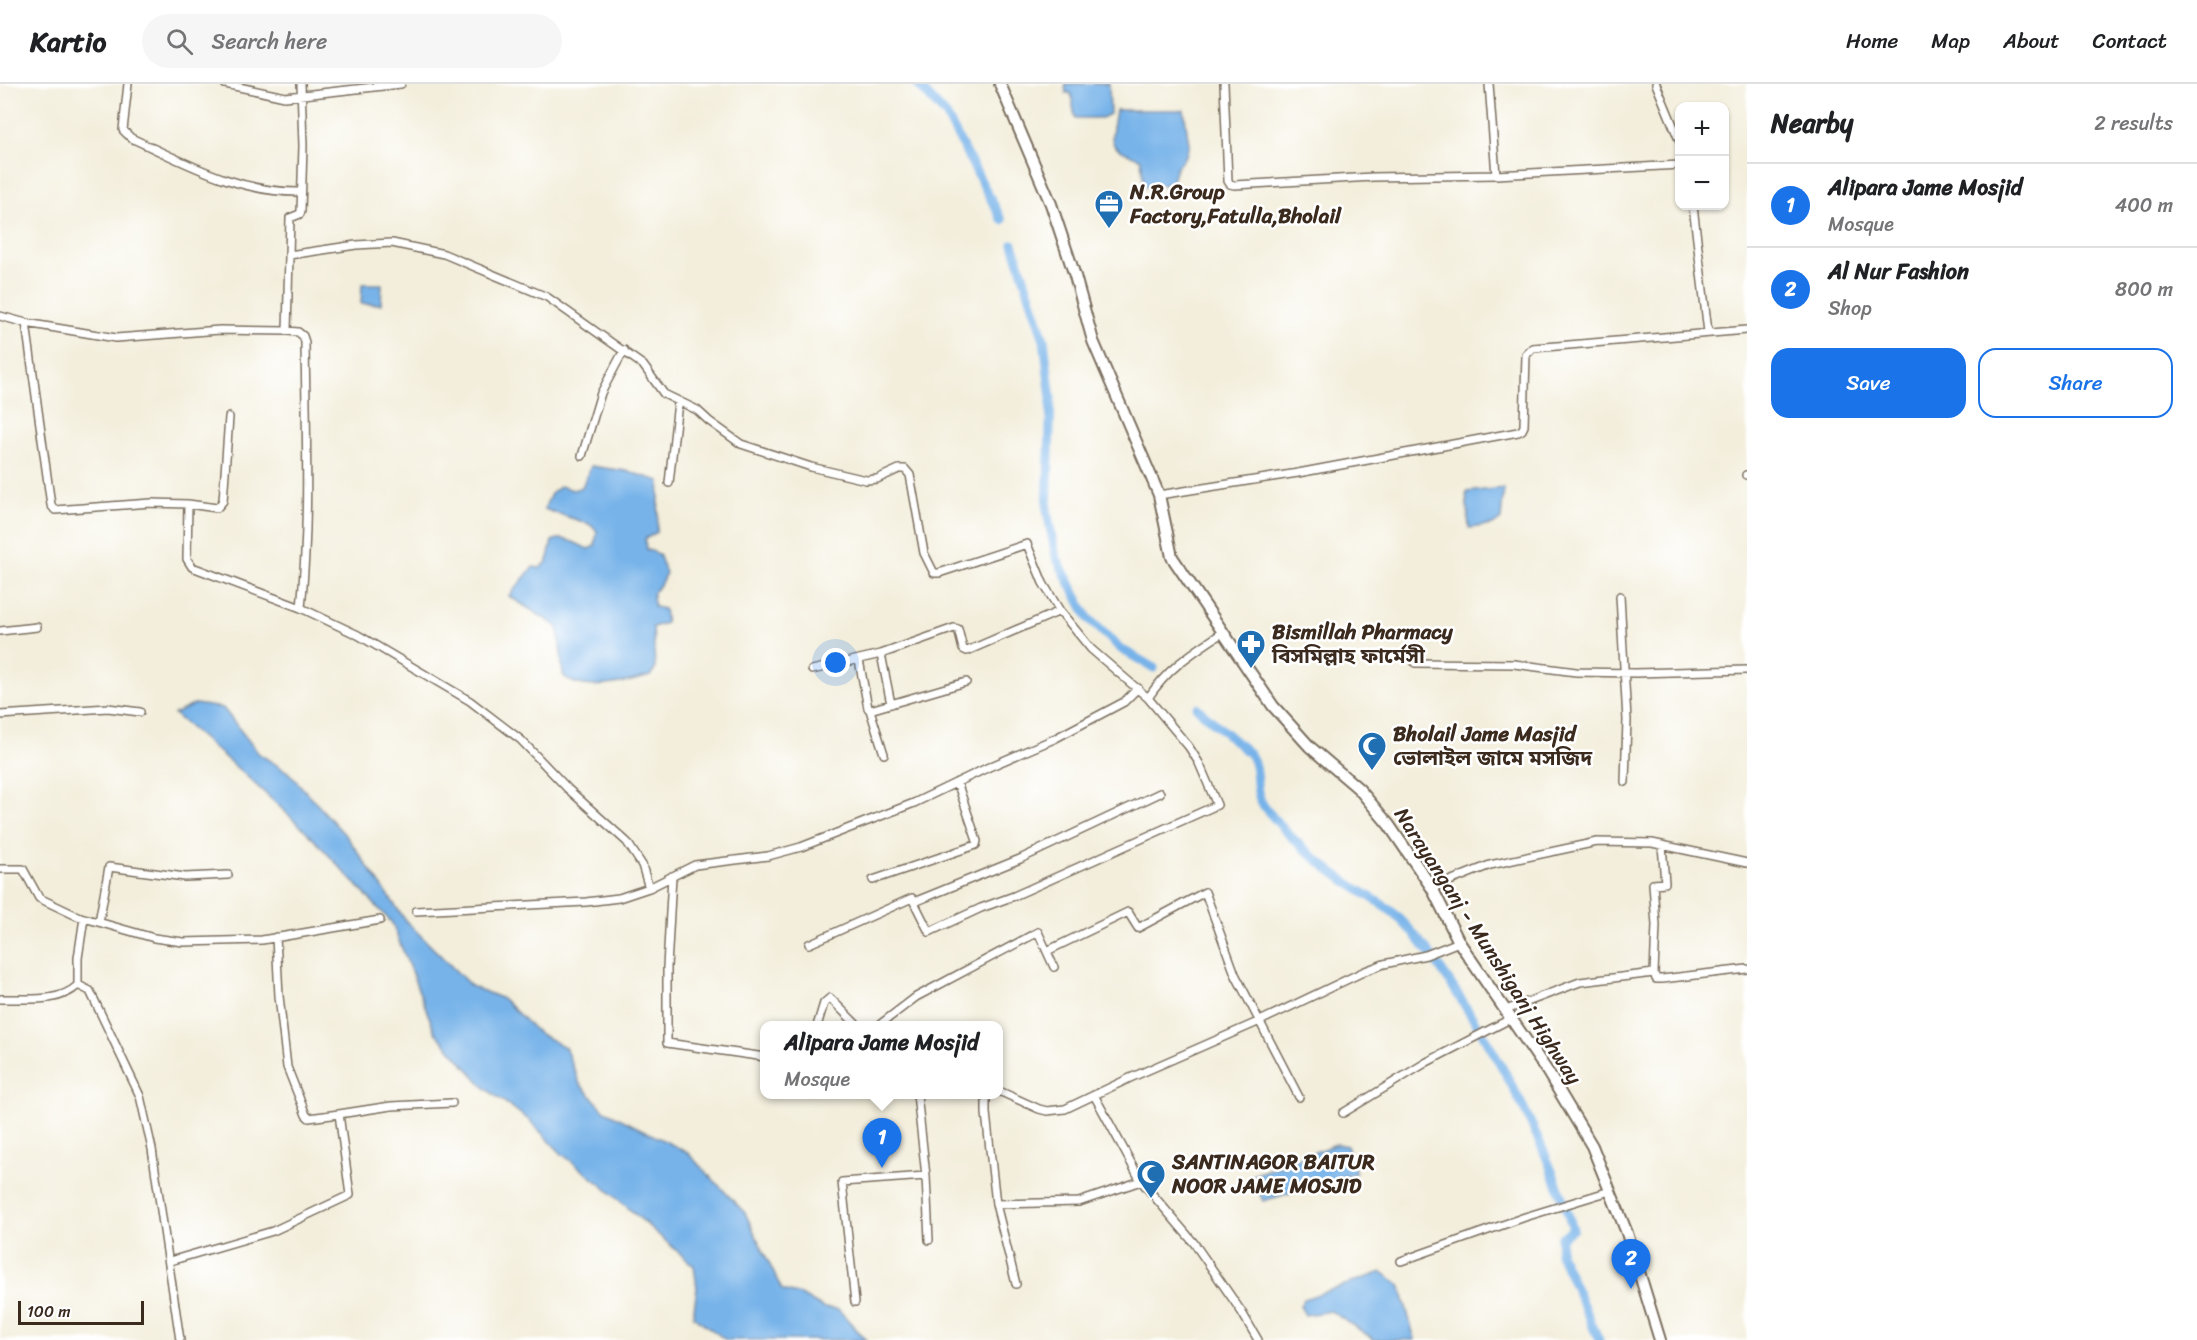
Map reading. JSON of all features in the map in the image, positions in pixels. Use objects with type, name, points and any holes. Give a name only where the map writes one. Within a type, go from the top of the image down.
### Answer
[{"type":"main road","name":"Narayanganj - Munshiganj Highway","points":[[1000,84],[1051,204],[1075,276],[1093,341],[1159,495],[1172,556],[1272,706],[1310,747],[1359,789],[1389,825],[1432,888],[1460,942],[1547,1071],[1592,1146],[1627,1233],[1660,1340]]},
{"type":"street","points":[[129,84],[122,123],[124,133],[130,138],[233,183],[275,192],[301,192]]},
{"type":"street","points":[[225,84],[285,97],[401,84]]},
{"type":"street","points":[[286,331],[290,218],[300,214],[303,146],[301,84]]},
{"type":"street","points":[[1224,84],[1230,184],[1496,175],[1675,165]]},
{"type":"street","points":[[1496,175],[1489,84],[1497,84]]},
{"type":"street","points":[[1656,84],[1675,130]]},
{"type":"street","points":[[1693,210],[1708,332]]},
{"type":"street","points":[[289,255],[356,245],[393,243],[444,254],[547,297],[643,364],[664,394],[697,410],[741,444],[811,467],[866,480],[877,479],[899,469],[905,469],[910,474],[924,553],[934,573],[1027,544],[1043,583],[1060,611],[1091,649],[1148,698],[1194,755],[1217,805],[929,932],[912,898],[809,944]]},
{"type":"street","points":[[0,316],[26,323],[116,338],[220,330],[286,331],[298,332],[303,336],[305,342],[308,499],[307,552],[301,608]]},
{"type":"street","points":[[26,323],[51,505],[55,510],[152,503],[217,508],[223,501],[229,417]]},
{"type":"street","points":[[1159,495],[1298,473],[1518,432],[1524,426],[1526,355],[1533,348],[1747,330]]},
{"type":"street","points":[[582,456],[601,393],[624,350]]},
{"type":"street","points":[[669,483],[678,402]]},
{"type":"street","points":[[188,504],[187,559],[192,567],[301,608],[358,635],[470,701],[521,740],[568,789],[627,842],[642,865],[649,888]]},
{"type":"street","points":[[1620,596],[1626,673],[1625,782]]},
{"type":"street","points":[[812,670],[881,654],[956,628],[963,649],[967,651],[1060,611]]},
{"type":"street","points":[[0,631],[37,627]]},
{"type":"street","points":[[1148,698],[1161,679],[1184,658],[1222,633]]},
{"type":"street","points":[[881,654],[891,704]]},
{"type":"street","points":[[859,660],[868,708],[884,754]]},
{"type":"street","points":[[1415,663],[1514,664],[1576,672],[1747,670]]},
{"type":"street","points":[[870,710],[966,682]]},
{"type":"street","points":[[416,911],[586,902],[619,898],[649,888],[695,865],[768,856],[801,848],[914,803],[1064,734],[1124,702],[1138,688]]},
{"type":"street","points":[[0,715],[108,708],[140,712]]},
{"type":"street","points":[[873,880],[976,845],[977,841],[957,782]]},
{"type":"street","points":[[914,902],[1020,859],[1160,793]]},
{"type":"street","points":[[1432,888],[1490,865],[1597,842],[1652,843],[1747,863]]},
{"type":"street","points":[[1662,845],[1665,883],[1653,884],[1656,925],[1654,973],[1656,979],[1747,969]]},
{"type":"street","points":[[99,922],[109,867],[184,877],[228,875]]},
{"type":"street","points":[[0,869],[23,869],[39,898],[84,918],[134,934],[183,942],[262,940],[380,920]]},
{"type":"street","points":[[672,876],[667,967],[667,1043],[760,1056]]},
{"type":"street","points":[[1047,951],[1128,912],[1138,928],[1205,892],[1235,974],[1299,1097]]},
{"type":"street","points":[[0,999],[60,998],[70,993],[78,985],[78,958],[84,918]]},
{"type":"street","points":[[885,1021],[916,997],[1038,932],[1054,967]]},
{"type":"street","points":[[276,937],[279,996],[287,1067],[309,1118],[391,1106],[452,1103]]},
{"type":"street","points":[[1003,1093],[1047,1111],[1065,1109],[1365,971],[1426,955],[1460,942]]},
{"type":"street","points":[[1343,1113],[1465,1041],[1487,1031],[1509,1014],[1580,982],[1654,973]]},
{"type":"street","points":[[78,985],[90,992],[140,1096],[152,1149],[180,1340]]},
{"type":"street","points":[[819,1021],[824,1003],[830,998],[853,1021]]},
{"type":"street","points":[[1094,1095],[1141,1181],[1194,1243],[1258,1340]]},
{"type":"street","points":[[917,1099],[926,1176],[929,1240]]},
{"type":"street","points":[[986,1099],[996,1204],[1016,1284]]},
{"type":"street","points":[[170,1261],[273,1231],[347,1198],[350,1192],[339,1114]]},
{"type":"street","points":[[855,1302],[842,1182],[926,1176]]},
{"type":"street","points":[[996,1204],[1079,1202],[1141,1181]]},
{"type":"street","points":[[1401,1262],[1475,1234],[1610,1191]]},
{"type":"water","points":[[1065,84],[1109,84],[1110,114],[1102,118],[1075,118],[1071,93],[1066,93]]},
{"type":"water","points":[[1116,110],[1184,110],[1189,144],[1186,155],[1176,168],[1171,184],[1144,187],[1141,159],[1121,151],[1113,143],[1112,131]]},
{"type":"water","points":[[362,284],[382,284],[381,304],[361,304]]},
{"type":"water","points":[[591,466],[626,471],[660,481],[657,532],[645,539],[646,549],[659,554],[666,573],[660,585],[653,592],[654,607],[664,609],[666,623],[653,627],[655,669],[650,676],[592,686],[571,681],[563,675],[558,627],[509,596],[533,567],[540,568],[547,562],[552,541],[566,540],[588,549],[595,546],[597,531],[589,524],[544,509],[551,494],[561,486],[573,490],[582,487]]},
{"type":"water","points":[[1504,488],[1501,519],[1493,525],[1469,528],[1466,492]]},
{"type":"water","points":[[195,704],[223,708],[259,754],[288,772],[347,837],[406,921],[471,986],[503,999],[538,1033],[565,1047],[580,1084],[605,1111],[687,1152],[745,1213],[782,1290],[801,1295],[823,1308],[838,1309],[866,1340],[726,1340],[693,1316],[697,1288],[694,1266],[603,1186],[562,1154],[529,1120],[485,1088],[435,1032],[392,923],[308,833],[174,714]]},
{"type":"water","points":[[1336,1144],[1347,1146],[1356,1173],[1263,1201],[1251,1176]]},
{"type":"water","points":[[1382,1272],[1400,1285],[1415,1340],[1375,1340],[1331,1311],[1305,1315],[1300,1306],[1304,1299]]},
{"type":"waterway","points":[[917,84],[946,115],[1002,220]]},
{"type":"waterway","points":[[1013,244],[1044,340],[1051,399],[1047,511],[1056,557],[1088,618],[1121,649],[1154,668]]},
{"type":"waterway","points":[[1197,708],[1250,754],[1254,761],[1261,802],[1275,819],[1325,866],[1399,918],[1444,973],[1499,1061],[1552,1171],[1573,1229],[1561,1238],[1560,1254],[1599,1340]]},
{"type":"place","name":"N.R.Group Factory,Fatulla,Bholail","points":[[1109,230]]},
{"type":"place","name":"Bismillah Pharmacy বিসমিল্লাহ ফার্মেসী","points":[[1251,670]]},
{"type":"place","name":"Bholail Jame Masjid ভোলাইল জামে মসজিদ","points":[[1372,772]]},
{"type":"place","name":"Alipara Jame Mosjid","points":[[882,1168]]},
{"type":"place","name":"SANTINAGOR BAITUR NOOR JAME MOSJID","points":[[1151,1200]]},
{"type":"place","name":"Al Nur Fashion","points":[[1631,1289]]}]
